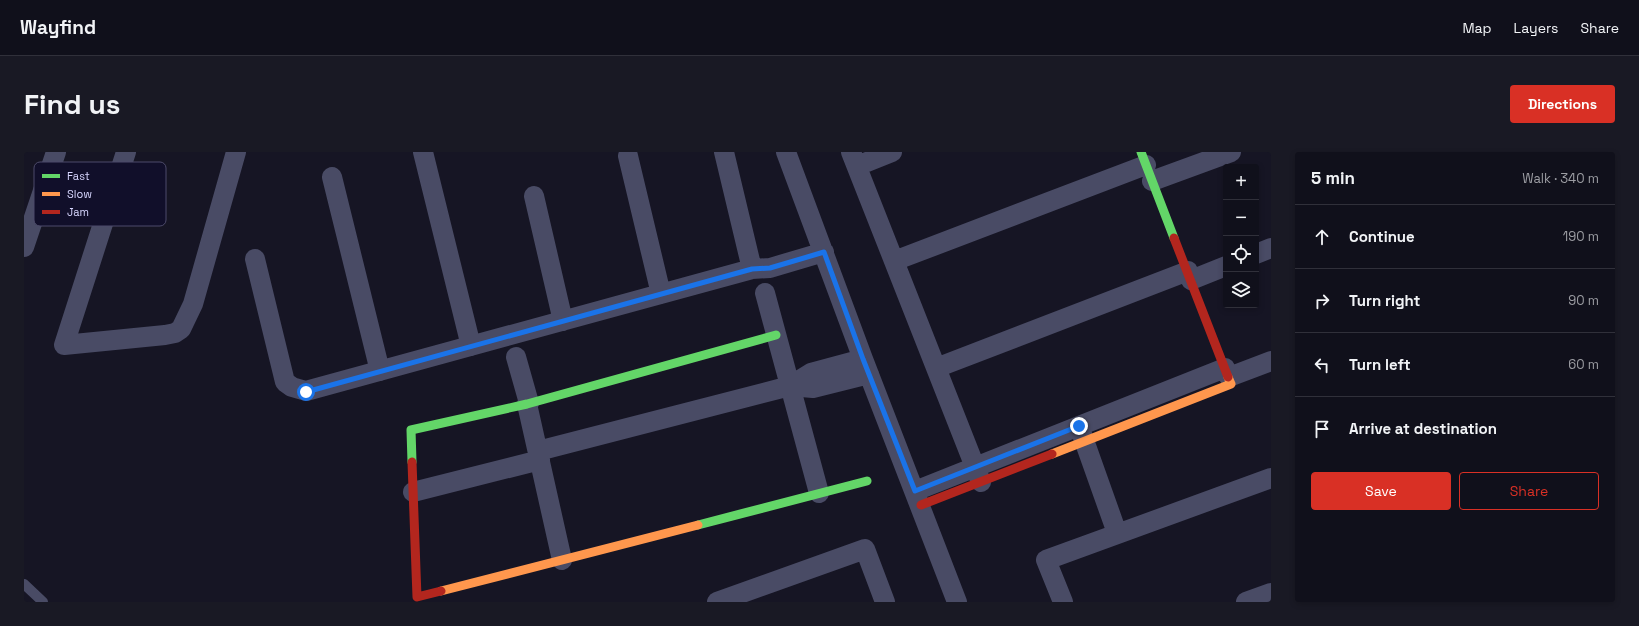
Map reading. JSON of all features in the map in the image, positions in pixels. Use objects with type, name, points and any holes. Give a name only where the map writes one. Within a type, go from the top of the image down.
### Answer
[{"type":"street","points":[[53,162],[56,152]]},
{"type":"street","points":[[123,162],[126,152]]},
{"type":"street","points":[[102,226],[64,345],[175,334],[181,329],[193,304],[236,152]]},
{"type":"street","points":[[422,152],[471,346]]},
{"type":"street","points":[[724,152],[752,269]]},
{"type":"street","points":[[786,152],[866,367],[957,602]]},
{"type":"street","points":[[892,152],[854,159],[978,474]]},
{"type":"street","points":[[894,262],[1146,166],[1232,152]]},
{"type":"street","points":[[628,156],[661,294]]},
{"type":"street","points":[[1146,166],[1228,376]]},
{"type":"street","points":[[332,177],[380,371]]},
{"type":"street","points":[[534,196],[563,321]]},
{"type":"street","points":[[24,248],[34,218]]},
{"type":"street","points":[[255,259],[285,382],[292,387],[306,392],[752,269],[766,258],[821,247]]},
{"type":"street","points":[[1259,253],[1271,248]]},
{"type":"street","points":[[936,368],[1190,276],[1223,267]]},
{"type":"street","points":[[764,293],[819,493]]},
{"type":"street","points":[[776,335],[528,403],[411,430],[417,597],[867,481]]},
{"type":"street","points":[[516,357],[528,403],[562,560]]},
{"type":"street","points":[[918,498],[1228,376],[1271,361]]},
{"type":"street","points":[[413,492],[790,386],[811,373],[866,367]]},
{"type":"street","points":[[1082,433],[1117,533]]},
{"type":"street","points":[[1063,602],[1046,560],[1271,478]]},
{"type":"street","points":[[717,602],[865,549],[885,602]]},
{"type":"street","points":[[1246,602],[1271,593]]},
{"type":"lane","points":[[24,584],[43,602]]},
{"type":"traffic: fast","points":[[1141,152],[1174,238]]},
{"type":"traffic: fast","points":[[412,462],[411,430],[527,404],[776,335]]},
{"type":"traffic: fast","points":[[698,525],[867,481]]},
{"type":"traffic: slow","points":[[1052,454],[1231,384],[1228,377]]},
{"type":"traffic: slow","points":[[441,591],[698,525]]},
{"type":"traffic: jam","points":[[1174,238],[1228,377]]},
{"type":"traffic: jam","points":[[921,505],[1052,454]]},
{"type":"traffic: jam","points":[[412,462],[417,597],[441,591]]},
{"type":"route","points":[[306,392],[752,269],[770,268],[824,252],[863,359],[915,491],[1079,426]]}]
